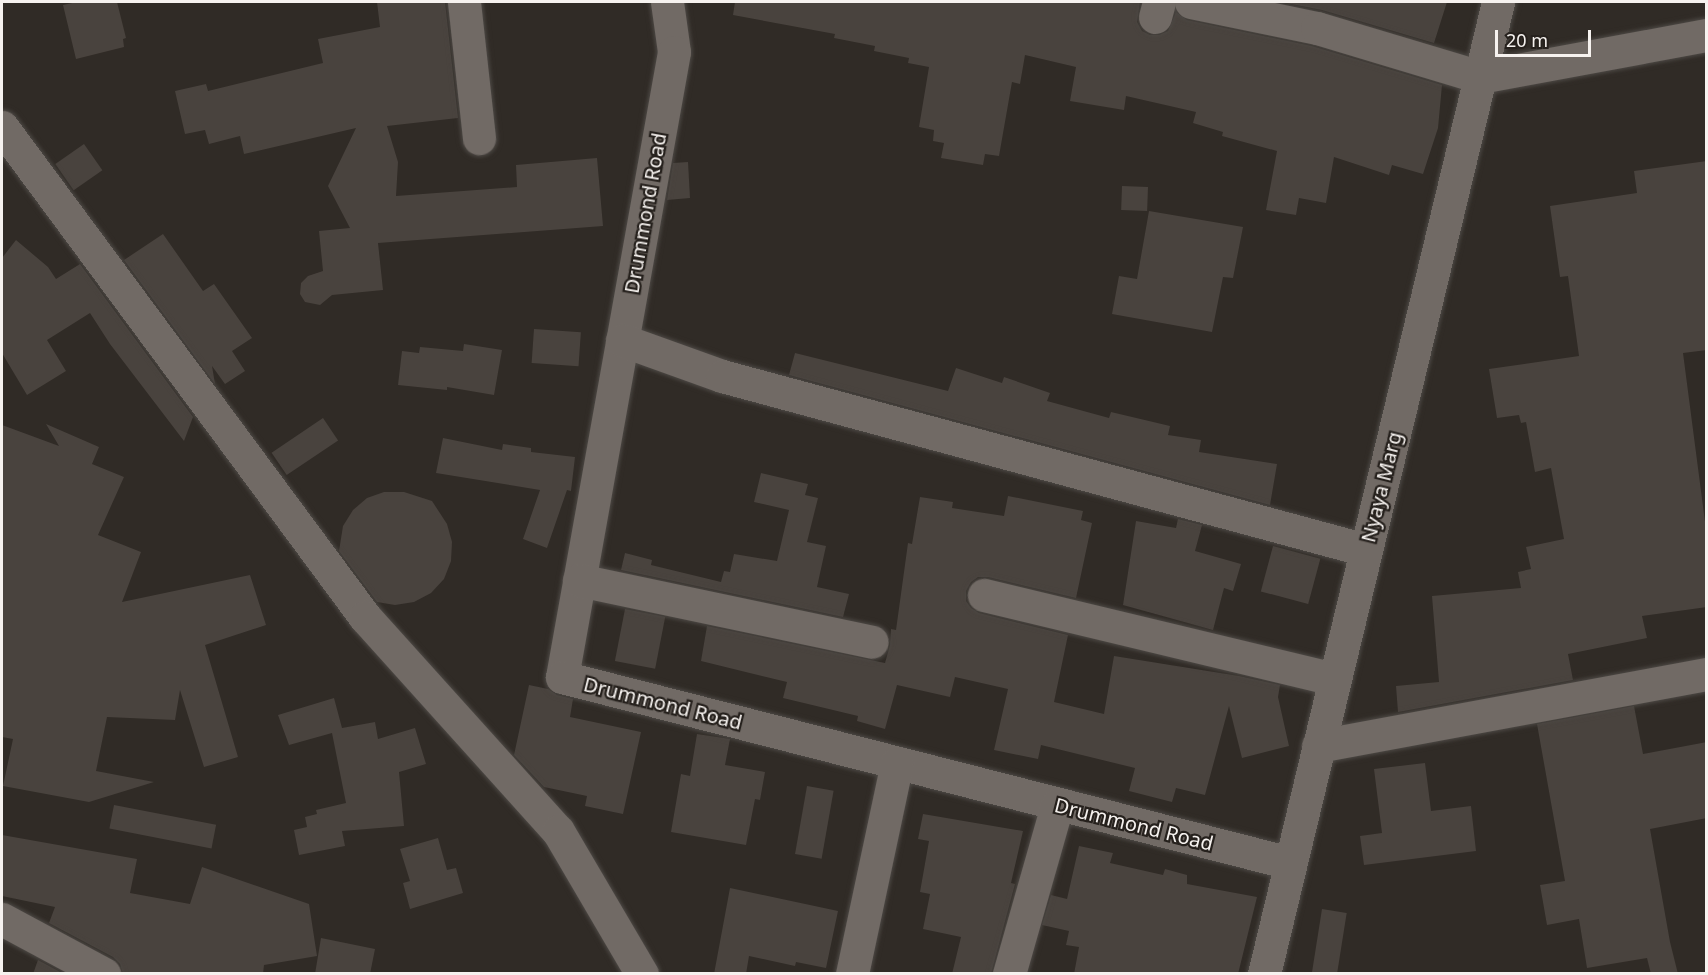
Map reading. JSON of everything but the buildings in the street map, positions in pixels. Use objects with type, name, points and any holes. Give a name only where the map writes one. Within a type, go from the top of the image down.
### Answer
[{"type":"street","points":[[464,2],[479,138]]},
{"type":"street","name":"Drummond Road","points":[[667,2],[674,52],[562,677],[1290,863]]},
{"type":"street","points":[[1191,2],[1319,15],[1480,77],[1707,35]]},
{"type":"street","name":"Nyaya Marg","points":[[1268,967],[1290,863],[1498,2]]},
{"type":"street","points":[[2,127],[365,617],[558,831],[642,974]]},
{"type":"street","points":[[622,340],[722,376],[1366,550]]},
{"type":"street","points":[[579,580],[872,642]]},
{"type":"street","points":[[984,595],[1334,679]]},
{"type":"street","points":[[1318,746],[1707,674]]},
{"type":"street","points":[[852,974],[897,763]]},
{"type":"street","points":[[1009,974],[1057,805]]},
{"type":"street","points":[[2,919],[104,974]]}]
